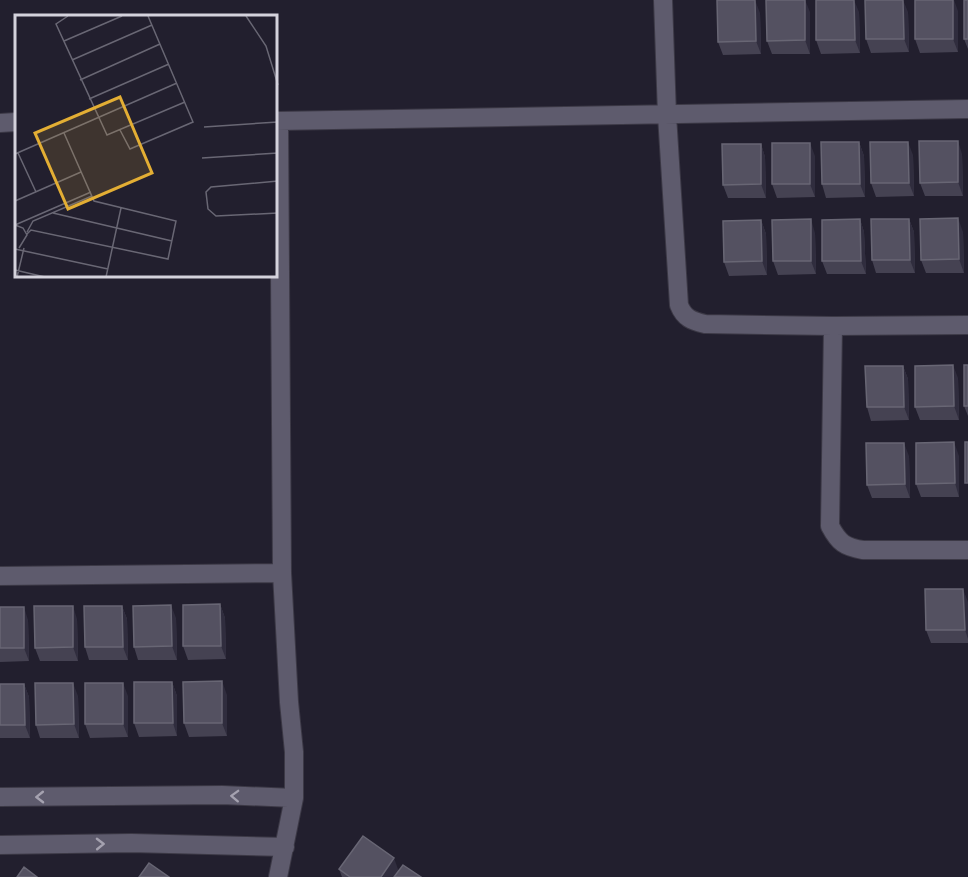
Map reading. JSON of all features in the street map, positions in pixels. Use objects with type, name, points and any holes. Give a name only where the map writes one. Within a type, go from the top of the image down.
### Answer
[{"type":"street","points":[[663,0],[667,115],[679,305],[682,315],[692,321],[705,324],[968,325]]},
{"type":"street","points":[[278,877],[294,798],[294,752],[282,573],[278,121],[968,109]]},
{"type":"street","points":[[832,326],[830,526],[836,537],[848,548],[863,550],[968,550]]},
{"type":"street","points":[[0,576],[282,573]]},
{"type":"street","points":[[0,797],[222,795],[294,798]]},
{"type":"street","points":[[0,845],[132,843],[285,846]]},
{"type":"building","points":[[717,0],[755,0],[756,41],[718,42]]},
{"type":"building","points":[[766,0],[805,0],[805,40],[767,41]]},
{"type":"building","points":[[816,0],[854,0],[855,40],[816,40]]},
{"type":"building","points":[[865,0],[903,0],[904,39],[866,39]]},
{"type":"building","points":[[915,0],[953,0],[953,39],[915,39]]},
{"type":"building","points":[[964,0],[968,0],[968,39],[964,39]]},
{"type":"building","points":[[919,141],[958,141],[958,182],[920,183]]},
{"type":"building","points":[[821,142],[859,142],[860,184],[822,184]]},
{"type":"building","points":[[870,142],[908,142],[909,183],[871,183]]},
{"type":"building","points":[[772,143],[810,143],[810,184],[772,184]]},
{"type":"building","points":[[722,144],[761,144],[761,184],[723,185]]},
{"type":"building","points":[[958,218],[959,259],[921,260],[920,219]]},
{"type":"building","points":[[811,219],[811,261],[773,261],[772,220]]},
{"type":"building","points":[[860,219],[861,261],[822,261],[822,220]]},
{"type":"building","points":[[871,219],[909,219],[910,260],[872,260]]},
{"type":"building","points":[[761,220],[762,261],[724,262],[723,221]]},
{"type":"building","points":[[953,365],[954,406],[915,407],[915,366]]},
{"type":"building","points":[[964,365],[968,365],[968,406],[964,406]]},
{"type":"building","points":[[865,366],[903,366],[904,407],[867,407]]},
{"type":"building","points":[[954,442],[955,483],[916,484],[916,443]]},
{"type":"building","points":[[965,442],[968,442],[968,483],[965,483]]},
{"type":"building","points":[[866,443],[904,443],[905,484],[867,485]]},
{"type":"building","points":[[925,589],[963,589],[965,630],[926,630]]},
{"type":"building","points":[[220,604],[221,646],[183,646],[183,605]]},
{"type":"building","points":[[171,605],[172,646],[134,647],[133,606]]},
{"type":"building","points":[[34,606],[73,606],[73,647],[35,648]]},
{"type":"building","points":[[84,606],[122,606],[123,647],[85,647]]},
{"type":"building","points":[[0,607],[24,607],[24,648],[0,648]]},
{"type":"building","points":[[222,681],[222,723],[184,723],[183,682]]},
{"type":"building","points":[[134,682],[172,682],[173,723],[134,723]]},
{"type":"building","points":[[35,683],[73,683],[74,724],[36,725]]},
{"type":"building","points":[[85,683],[123,683],[123,724],[85,724]]},
{"type":"building","points":[[0,684],[24,684],[25,725],[0,725]]},
{"type":"building","points":[[363,836],[394,858],[381,877],[350,877],[339,869]]},
{"type":"building","points":[[149,863],[169,877],[139,877]]},
{"type":"building","points":[[403,865],[421,877],[394,877]]},
{"type":"building","points":[[24,867],[37,877],[17,877]]}]
